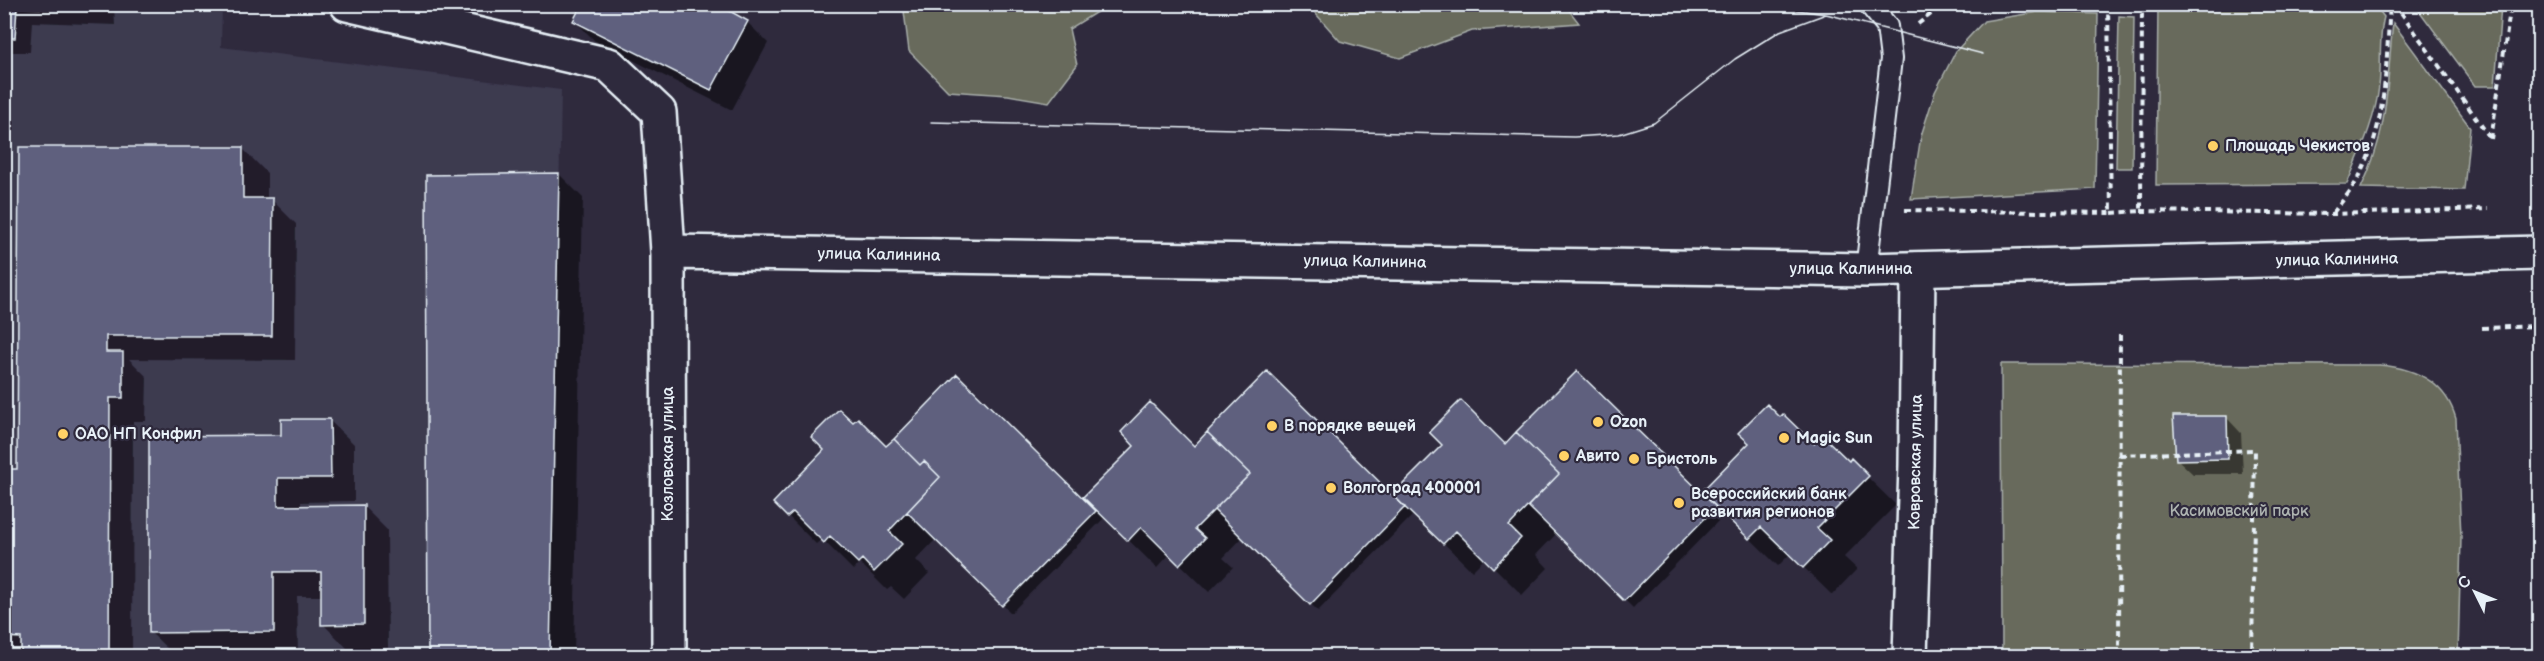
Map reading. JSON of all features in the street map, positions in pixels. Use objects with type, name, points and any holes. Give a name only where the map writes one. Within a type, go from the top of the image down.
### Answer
[{"type":"street","points":[[347,4],[609,65],[659,112],[668,252]]},
{"type":"street","name":"улица Калинина","points":[[668,252],[1866,270],[2540,253]]},
{"type":"street","name":"Козловская улица","points":[[668,252],[669,657]]},
{"type":"street","name":"Ковровская улица","points":[[1910,657],[1917,453],[1918,270]]},
{"type":"lane","points":[[1866,270],[1891,59],[1887,26],[1869,4]]},
{"type":"path","points":[[2108,4],[2111,213]]},
{"type":"path","points":[[2141,211],[2142,4]]},
{"type":"path","points":[[2332,214],[2360,176],[2380,117],[2387,63],[2386,35],[2393,4]]},
{"type":"path","points":[[2393,4],[2491,140],[2511,4]]},
{"type":"path","points":[[1873,209],[2332,214],[2488,209]]},
{"type":"path","points":[[2482,328],[2540,326]]},
{"type":"path","points":[[2119,657],[2120,331]]},
{"type":"path","points":[[2120,455],[2254,450],[2252,657]]},
{"type":"shaded area","points":[[4,5],[222,5],[221,47],[561,90],[551,656],[5,656]]},
{"type":"shaded area","points":[[772,648],[1228,656],[772,656]]},
{"type":"green space","points":[[912,4],[1108,5],[1069,29],[1077,65],[1049,102],[1008,95],[948,91],[909,51],[904,11]]},
{"type":"green space","points":[[1308,5],[1565,5],[1579,23],[1472,31],[1400,58],[1340,41]]},
{"type":"green space","points":[[2158,5],[2375,5],[2384,17],[2377,99],[2366,136],[2347,184],[2156,185]]},
{"type":"green space","points":[[2415,5],[2501,5],[2495,86],[2475,86]]},
{"type":"green space","points":[[2038,12],[2098,14],[2095,189],[1911,199],[1921,136],[1935,92],[1956,51],[1984,21]]},
{"type":"green space","points":[[2119,16],[2134,17],[2132,168],[2116,168]]},
{"type":"green space","points":[[2393,23],[2470,127],[2464,190],[2361,188],[2382,126]]},
{"type":"green space","name":"Касимовский парк","points":[[2001,364],[2379,365],[2405,370],[2427,379],[2445,395],[2456,419],[2461,537],[2458,656],[2002,656]]},
{"type":"building","points":[[4,4],[100,4],[100,10],[17,7],[15,38],[4,38]]},
{"type":"building","points":[[582,4],[717,4],[748,21],[711,90],[573,21]]},
{"type":"building","name":"ОАО НП Конфил","points":[[19,147],[243,147],[243,198],[273,198],[272,336],[106,336],[106,352],[123,352],[123,398],[110,398],[109,656],[21,656],[21,638],[4,637],[4,469],[17,469]]},
{"type":"building","points":[[559,173],[550,656],[428,656],[426,175]]},
{"type":"building","points":[[1267,371],[1405,507],[1310,605],[1214,510],[1250,474],[1207,432]]},
{"type":"building","points":[[1577,371],[1716,507],[1624,601],[1528,506],[1559,474],[1516,432]]},
{"type":"building","points":[[957,374],[1096,511],[1002,606],[907,512],[940,477],[924,461],[920,465],[894,439]]},
{"type":"building","points":[[1461,400],[1505,444],[1516,432],[1559,474],[1509,526],[1521,538],[1493,568],[1456,531],[1443,544],[1392,495],[1442,445],[1429,432]]},
{"type":"building","points":[[1150,402],[1194,446],[1207,432],[1250,474],[1195,529],[1205,538],[1179,565],[1141,527],[1128,541],[1083,497],[1134,446],[1121,432]]},
{"type":"building","points":[[1767,404],[1780,417],[1783,414],[1814,444],[1822,435],[1849,461],[1851,458],[1869,476],[1817,528],[1830,540],[1803,568],[1761,527],[1749,539],[1701,492],[1749,443],[1738,433]]},
{"type":"building","points":[[839,409],[853,422],[858,418],[886,446],[894,439],[920,465],[924,461],[940,477],[889,531],[902,544],[874,572],[862,559],[858,563],[830,536],[824,543],[793,512],[787,517],[773,503],[824,450],[811,437]]},
{"type":"building","points":[[2173,416],[2227,416],[2228,459],[2176,460]]},
{"type":"building","points":[[281,419],[330,419],[331,478],[278,478],[278,506],[364,505],[364,624],[321,625],[321,572],[274,572],[274,632],[149,633],[149,436],[281,435]]},
{"type":"tram line","points":[[1753,4],[1826,14],[1983,54]]},
{"type":"tram line","points":[[931,122],[1574,137],[1619,134],[1654,123],[1735,59],[1780,31],[1826,14]]},
{"type":"place","name":"Площадь Чекистов","points":[[2213,146]]},
{"type":"place","name":"Ozon","points":[[1598,422]]},
{"type":"place","name":"В порядке вещей","points":[[1272,426]]},
{"type":"place","name":"ОАО НП Конфил","points":[[63,434]]},
{"type":"place","name":"Magic Sun","points":[[1784,438]]},
{"type":"place","name":"Авито","points":[[1564,456]]},
{"type":"place","name":"Бристоль","points":[[1634,459]]},
{"type":"place","name":"Волгоград 400001","points":[[1331,488]]},
{"type":"place","name":"Всероссийский банк развития регионов","points":[[1679,503]]}]
